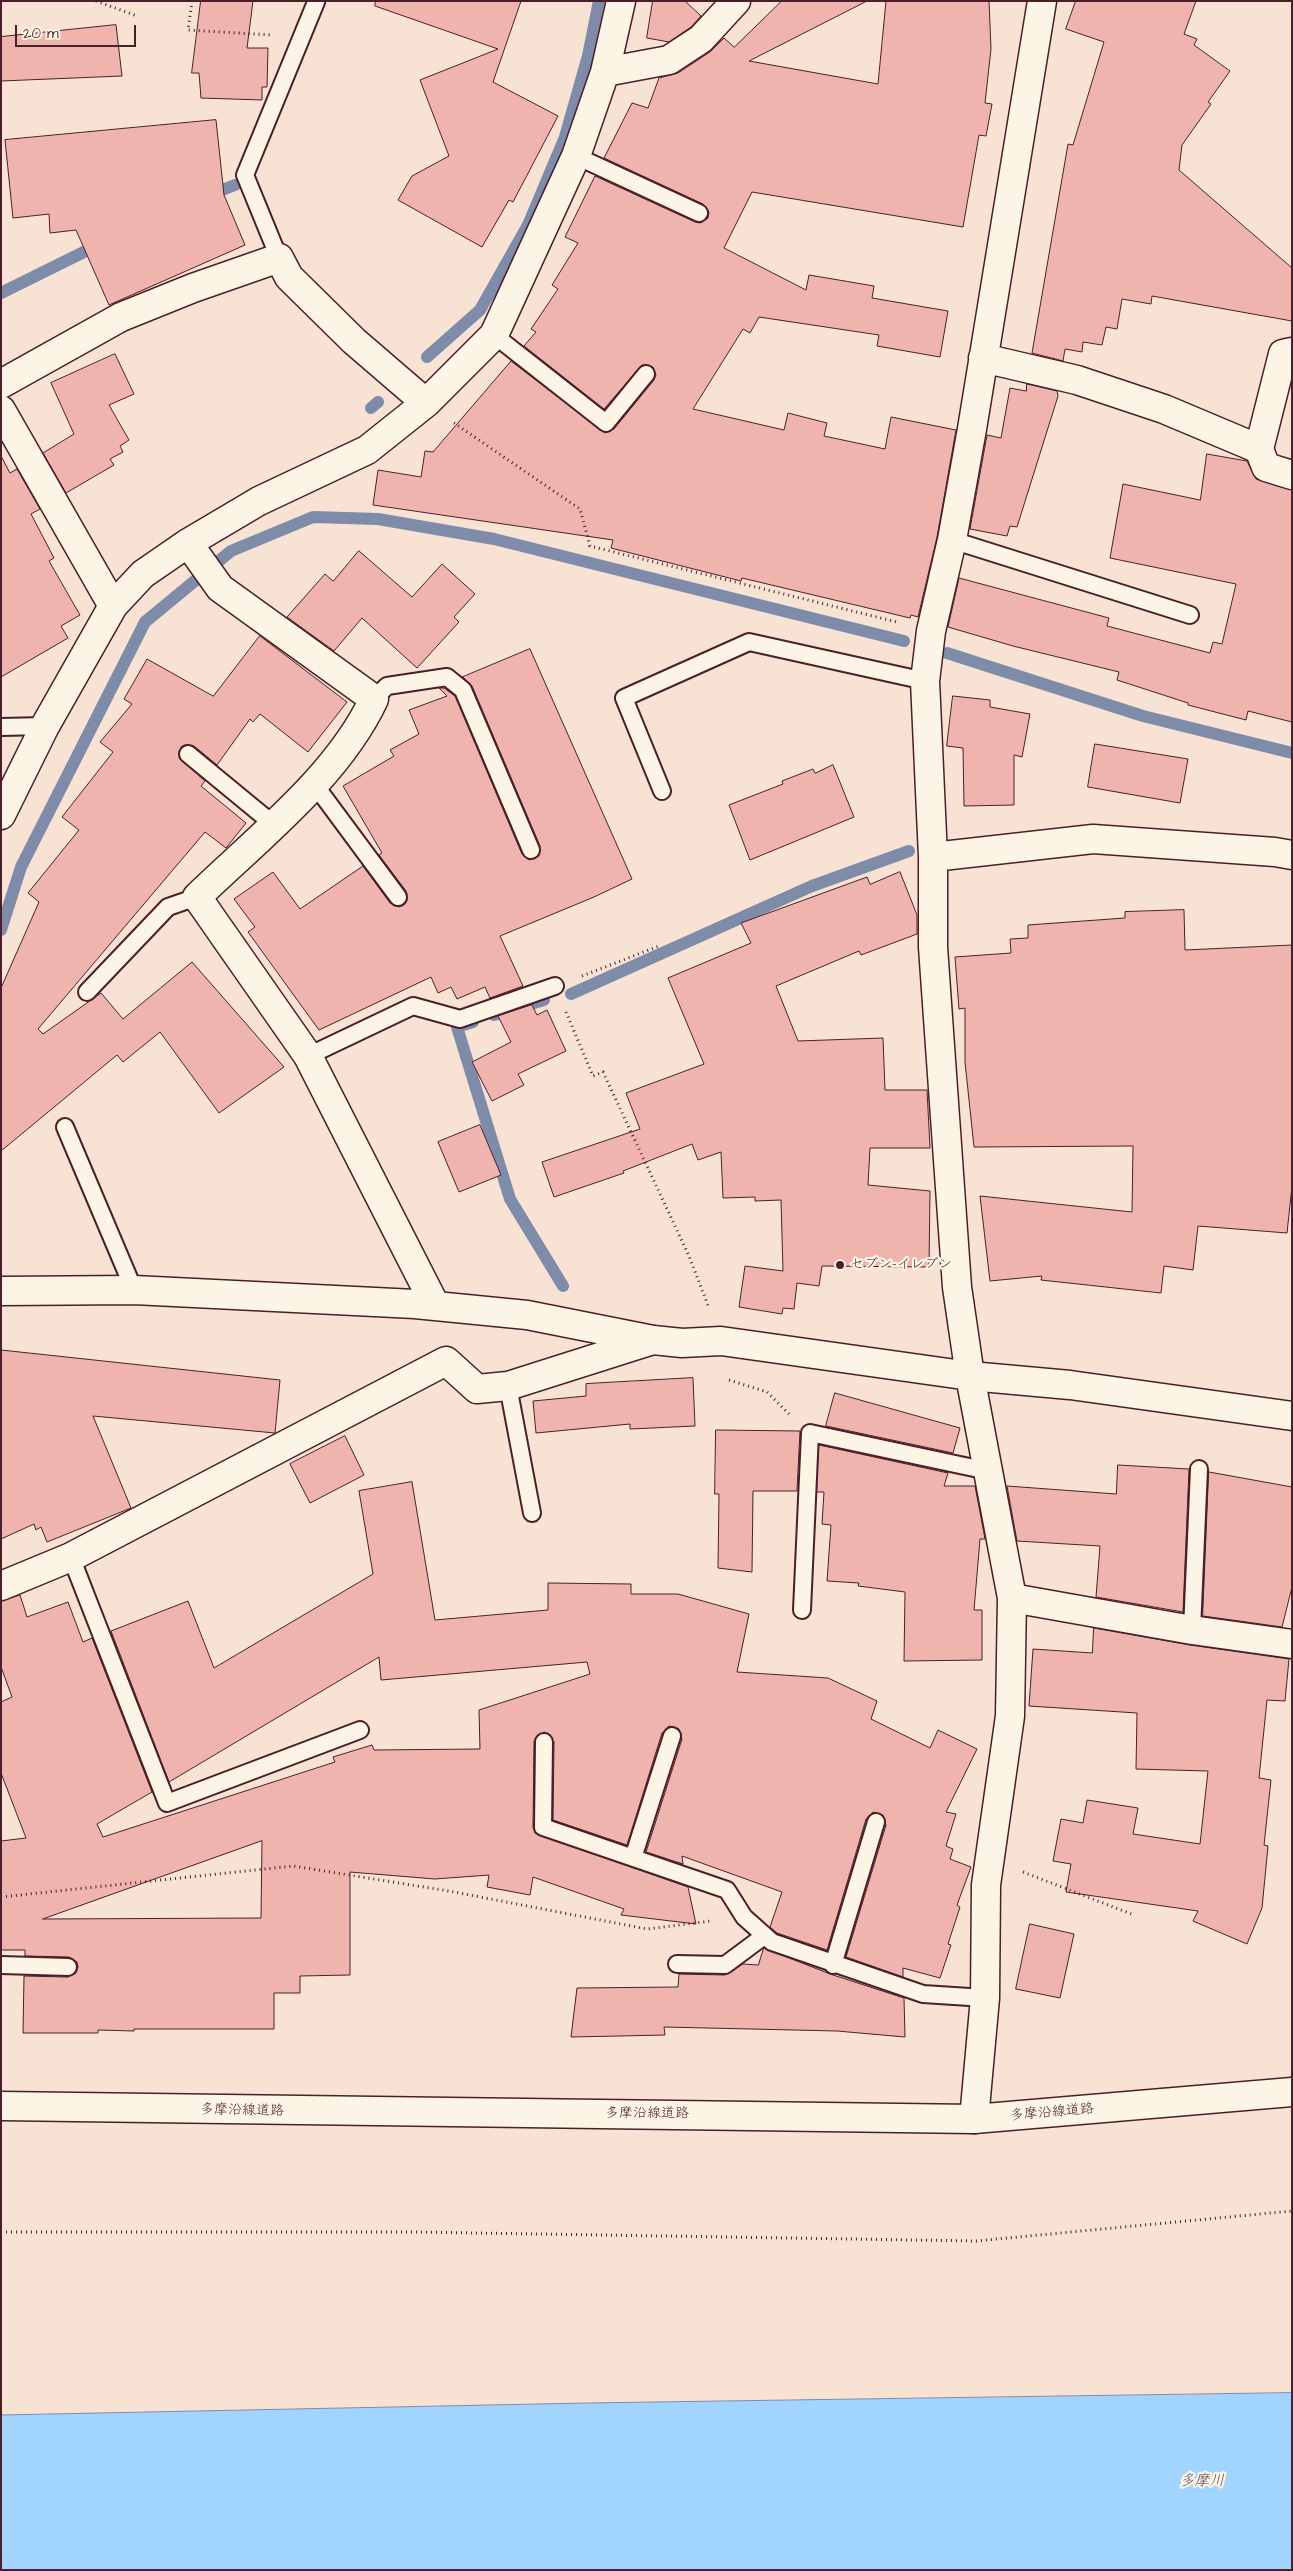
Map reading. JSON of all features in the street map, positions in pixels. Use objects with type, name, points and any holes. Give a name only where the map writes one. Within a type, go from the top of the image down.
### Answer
[{"type":"street","points":[[1,815],[45,726],[113,606],[143,574],[188,543],[260,501],[367,450],[426,403],[494,335],[576,156],[606,72],[621,1]]},
{"type":"street","points":[[606,72],[669,60],[701,39],[736,1]]},
{"type":"street","points":[[974,2119],[985,1998],[986,1885],[1010,1716],[1012,1598],[970,1376],[956,1268],[933,948],[933,857],[925,681],[931,631],[952,540],[1042,1]]},
{"type":"street","points":[[1,384],[121,317],[193,288],[279,258],[289,277],[354,341],[426,403]]},
{"type":"street","points":[[1292,352],[1283,354],[1259,449],[1266,467],[1292,475]]},
{"type":"street","points":[[983,358],[1077,380],[1155,406],[1259,449]]},
{"type":"street","points":[[1,410],[113,606]]},
{"type":"street","points":[[188,543],[220,588],[374,699],[364,720],[316,785],[197,897],[308,1056],[436,1306]]},
{"type":"street","points":[[933,857],[1093,839],[1275,852],[1292,855]]},
{"type":"street","points":[[1,1291],[134,1290],[436,1306],[527,1315],[652,1340],[682,1343],[721,1341],[970,1376],[1070,1385],[1292,1416]]},
{"type":"street","points":[[1,1586],[71,1557],[446,1361],[477,1389],[508,1386],[652,1340]]},
{"type":"street","points":[[1012,1598],[1192,1630],[1292,1644]]},
{"type":"street","name":"多摩沿線道路","points":[[1,2106],[974,2119],[1292,2092]]},
{"type":"lane","points":[[279,258],[245,175],[316,2]]},
{"type":"lane","points":[[576,156],[699,213]]},
{"type":"lane","points":[[494,335],[606,423],[646,374]]},
{"type":"lane","points":[[952,540],[1190,615]]},
{"type":"lane","points":[[662,791],[624,698],[749,642],[925,681]]},
{"type":"lane","points":[[374,699],[387,686],[447,677],[463,690],[531,850]]},
{"type":"lane","points":[[1,727],[45,726]]},
{"type":"lane","points":[[188,754],[273,824]]},
{"type":"lane","points":[[316,785],[398,897]]},
{"type":"lane","points":[[87,992],[168,907],[197,897]]},
{"type":"lane","points":[[308,1056],[413,1006],[460,1019],[555,986]]},
{"type":"lane","points":[[65,1127],[134,1290]]},
{"type":"lane","points":[[508,1386],[532,1513]]},
{"type":"lane","points":[[802,1610],[810,1433],[988,1471]]},
{"type":"lane","points":[[1192,1630],[1199,1469]]},
{"type":"lane","points":[[71,1557],[167,1803],[360,1730]]},
{"type":"lane","points":[[633,1858],[672,1736]]},
{"type":"lane","points":[[544,1742],[543,1827],[727,1890],[744,1917],[772,1942],[833,1965],[923,1994],[985,1998]]},
{"type":"lane","points":[[833,1965],[876,1822]]},
{"type":"lane","points":[[677,1964],[725,1965],[764,1936]]},
{"type":"lane","points":[[1,1964],[68,1967]]},
{"type":"path","points":[[96,1],[137,16]]},
{"type":"path","points":[[192,1],[188,30],[302,37]]},
{"type":"path","points":[[426,403],[580,509],[590,546],[931,631]]},
{"type":"path","points":[[659,946],[555,986],[593,1076],[603,1072],[685,1247],[721,1341]]},
{"type":"path","points":[[724,1379],[767,1392],[810,1433]]},
{"type":"path","points":[[990,1859],[1134,1915]]},
{"type":"path","points":[[1,1897],[293,1866],[449,1891],[647,1929],[744,1917]]},
{"type":"path","points":[[1,2232],[414,2232],[976,2241],[1292,2210]]},
{"type":"water","name":"多摩川","points":[[1292,2393],[1292,2570],[1,2570],[1,2415],[587,2403]]},
{"type":"building","points":[[201,1],[253,1],[247,48],[268,48],[267,87],[262,87],[262,100],[201,98],[199,73],[192,73]]},
{"type":"building","points":[[376,1],[521,1],[493,82],[558,116],[513,202],[509,200],[482,247],[398,200],[412,176],[449,156],[420,80],[498,49],[375,6]]},
{"type":"building","points":[[653,1],[685,1],[701,16],[691,27],[669,42],[647,38]]},
{"type":"building","points":[[782,1],[867,1],[749,61],[878,84],[886,1],[989,1],[991,49],[985,103],[992,104],[986,136],[979,135],[963,227],[752,192],[724,248],[806,290],[809,275],[874,286],[872,298],[948,311],[940,357],[877,346],[879,335],[759,317],[750,333],[743,329],[693,409],[784,430],[788,413],[827,423],[824,436],[885,449],[891,417],[956,430],[937,537],[918,617],[911,615],[910,618],[742,578],[741,581],[611,548],[613,540],[373,505],[378,470],[421,477],[425,451],[433,452],[511,361],[605,433],[614,429],[654,380],[656,375],[653,367],[642,365],[604,409],[524,346],[536,332],[531,329],[558,289],[552,285],[578,243],[565,237],[595,176],[695,222],[700,223],[708,218],[709,212],[703,204],[604,158],[632,103],[648,108],[659,78],[678,73],[710,52],[724,38],[734,47]]},
{"type":"building","points":[[1076,1],[1196,1],[1184,34],[1197,39],[1194,45],[1230,71],[1208,102],[1211,104],[1182,145],[1179,170],[1292,268],[1292,321],[1152,296],[1151,304],[1122,299],[1117,329],[1106,327],[1102,345],[1083,342],[1082,352],[1065,349],[1063,361],[1032,353],[1068,144],[1073,145],[1104,42],[1066,29]]},
{"type":"building","points":[[116,25],[122,76],[1,81],[1,37]]},
{"type":"building","points":[[216,120],[224,195],[245,245],[109,305],[76,230],[50,233],[49,214],[13,218],[5,140]]},
{"type":"building","points":[[115,354],[134,394],[109,405],[129,440],[120,446],[123,452],[110,459],[114,465],[66,493],[43,453],[74,434],[51,383]]},
{"type":"building","points":[[1027,384],[1057,391],[1058,396],[1017,527],[1010,526],[1007,536],[970,529],[987,435],[1001,438],[1010,388],[1026,391]]},
{"type":"building","points":[[1207,454],[1247,461],[1256,479],[1292,490],[1292,722],[1248,711],[1246,720],[1188,705],[1188,703],[1117,680],[1119,672],[1013,646],[948,627],[959,578],[1109,618],[1107,626],[1210,653],[1213,642],[1222,644],[1236,584],[1110,558],[1123,484],[1200,500]]},
{"type":"building","points":[[1,456],[10,473],[17,469],[40,509],[31,514],[54,558],[49,561],[80,615],[61,626],[68,638],[1,677]]},
{"type":"building","points":[[359,551],[412,597],[442,564],[475,594],[454,617],[459,622],[417,668],[362,618],[334,651],[287,617],[325,574],[333,581]]},
{"type":"building","points":[[260,636],[347,702],[308,752],[260,714],[253,722],[250,719],[217,765],[194,746],[185,745],[181,747],[179,758],[205,781],[201,786],[246,823],[226,848],[205,832],[38,1029],[43,1034],[101,993],[123,1019],[192,962],[284,1067],[219,1113],[160,1032],[123,1062],[117,1055],[1,1151],[1,988],[39,902],[28,893],[79,830],[62,817],[113,752],[100,742],[132,704],[124,699],[147,659],[213,696]]},
{"type":"building","points":[[530,649],[632,879],[500,936],[523,986],[490,998],[485,987],[457,999],[451,987],[438,993],[431,977],[319,1030],[248,932],[255,927],[234,899],[273,872],[300,909],[363,866],[390,903],[399,907],[404,905],[407,901],[406,891],[379,855],[382,853],[343,786],[394,756],[390,750],[419,734],[409,710],[447,696],[439,688],[444,688],[455,696],[522,854],[529,860],[539,856],[540,846],[472,686],[463,677]]},
{"type":"building","points":[[953,696],[990,700],[990,707],[1030,714],[1022,757],[1014,755],[1014,805],[964,806],[963,748],[947,746]]},
{"type":"building","points":[[1095,744],[1188,759],[1180,803],[1088,787]]},
{"type":"building","points":[[833,765],[854,817],[750,860],[729,805],[783,784],[782,781],[813,769],[815,773]]},
{"type":"building","points":[[900,872],[917,915],[917,934],[861,955],[859,951],[776,986],[798,1041],[883,1038],[885,1090],[927,1090],[930,1148],[870,1148],[868,1185],[930,1191],[929,1267],[822,1266],[819,1286],[797,1283],[794,1309],[783,1308],[782,1314],[739,1307],[745,1266],[783,1271],[781,1200],[755,1201],[755,1197],[723,1198],[721,1152],[698,1160],[692,1144],[623,1171],[624,1173],[554,1197],[542,1162],[640,1129],[626,1093],[704,1064],[668,978],[751,943],[741,923],[867,877],[870,884]]},
{"type":"building","points":[[1184,910],[1185,950],[1292,945],[1292,1186],[1287,1233],[1198,1226],[1193,1270],[1164,1266],[1161,1293],[1041,1280],[1042,1276],[990,1281],[980,1196],[1132,1212],[1133,1146],[974,1147],[965,1062],[965,1008],[959,1009],[955,957],[1011,953],[1010,939],[1028,938],[1028,925],[1125,918],[1125,912]]},
{"type":"building","points":[[532,1005],[537,1015],[547,1010],[566,1051],[518,1074],[524,1085],[492,1101],[472,1062],[511,1042],[498,1016]]},
{"type":"building","points":[[480,1125],[501,1175],[459,1192],[438,1142]]},
{"type":"building","points":[[1,1350],[280,1380],[275,1433],[93,1416],[131,1508],[47,1542],[41,1527],[36,1530],[34,1524],[1,1539]]},
{"type":"building","points":[[693,1378],[695,1426],[630,1429],[630,1424],[536,1433],[533,1401],[586,1396],[586,1384]]},
{"type":"building","points":[[835,1393],[960,1428],[953,1453],[826,1426]]},
{"type":"building","points":[[716,1430],[800,1431],[797,1491],[753,1491],[752,1572],[718,1568],[719,1494],[715,1494]]},
{"type":"building","points":[[345,1436],[364,1475],[310,1503],[290,1464]]},
{"type":"building","points":[[819,1445],[948,1473],[944,1486],[975,1486],[985,1539],[980,1539],[974,1610],[982,1610],[982,1660],[904,1661],[905,1592],[858,1586],[859,1583],[827,1581],[831,1525],[822,1524],[824,1492],[817,1492]]},
{"type":"building","points":[[1118,1465],[1189,1469],[1183,1612],[1096,1597],[1100,1546],[1017,1541],[1007,1486],[1116,1494]]},
{"type":"building","points":[[1209,1472],[1292,1487],[1292,1587],[1282,1627],[1203,1616]]},
{"type":"building","points":[[412,1482],[435,1620],[548,1610],[548,1583],[631,1584],[631,1594],[678,1594],[749,1614],[737,1672],[828,1678],[877,1701],[871,1719],[930,1748],[938,1730],[977,1749],[946,1812],[956,1814],[946,1846],[953,1849],[950,1859],[971,1867],[957,1905],[960,1907],[948,1944],[951,1945],[940,1978],[903,1968],[903,1977],[846,1957],[886,1825],[883,1815],[873,1812],[866,1819],[827,1950],[777,1933],[770,1927],[782,1892],[682,1856],[683,1864],[646,1852],[682,1739],[679,1729],[669,1726],[662,1733],[627,1845],[553,1820],[554,1742],[549,1734],[544,1732],[536,1737],[534,1742],[533,1827],[535,1833],[688,1887],[696,1924],[621,1915],[624,1909],[533,1877],[530,1895],[487,1887],[489,1875],[435,1879],[350,1872],[350,1975],[300,1976],[300,1993],[274,1993],[274,2029],[134,2029],[134,2031],[98,2030],[98,2033],[23,2033],[24,1976],[68,1977],[76,1973],[78,1967],[77,1962],[69,1957],[25,1956],[25,1950],[1,1950],[1,1841],[26,1838],[1,1773],[1,1702],[12,1697],[1,1667],[1,1601],[20,1595],[27,1617],[68,1602],[83,1642],[92,1638],[152,1792],[97,1824],[103,1837],[335,1762],[333,1757],[372,1745],[374,1750],[480,1749],[479,1710],[590,1674],[587,1662],[381,1680],[379,1657],[169,1782],[111,1631],[188,1601],[214,1668],[373,1574],[359,1491]],"holes":[[[262,1841],[261,1918],[43,1919]]]},
{"type":"building","points":[[1094,1628],[1190,1645],[1289,1659],[1285,1701],[1267,1700],[1259,1778],[1271,1780],[1264,1845],[1268,1846],[1262,1908],[1247,1944],[1193,1921],[1198,1911],[1066,1892],[1071,1864],[1053,1861],[1061,1819],[1083,1823],[1087,1800],[1138,1808],[1133,1834],[1200,1844],[1208,1771],[1136,1769],[1137,1713],[1029,1706],[1033,1649],[1092,1653]]},
{"type":"building","points":[[1030,1924],[1074,1934],[1060,1998],[1016,1989]]},
{"type":"building","points":[[764,1948],[830,1974],[904,1998],[905,2037],[837,2031],[664,2027],[665,2035],[571,2037],[577,1988],[678,1987],[679,1974],[725,1975],[743,1964],[758,1965]]},
{"type":"waterway","points":[[427,357],[480,310],[528,225],[565,137],[588,56],[599,1]]},
{"type":"waterway","points":[[207,196],[235,185]]},
{"type":"waterway","points":[[1,293],[100,244]]},
{"type":"waterway","points":[[371,408],[378,402]]},
{"type":"waterway","points":[[1,930],[21,867],[145,622],[231,551],[313,517],[378,519],[494,539],[904,641]]},
{"type":"waterway","points":[[947,653],[1143,716],[1292,753]]},
{"type":"waterway","points":[[571,994],[812,886],[909,851]]},
{"type":"waterway","points":[[494,1015],[544,1000]]},
{"type":"waterway","points":[[473,1022],[457,1027],[510,1199],[563,1286]]},
{"type":"place","name":"セブン-イレブン","points":[[840,1265]]}]
